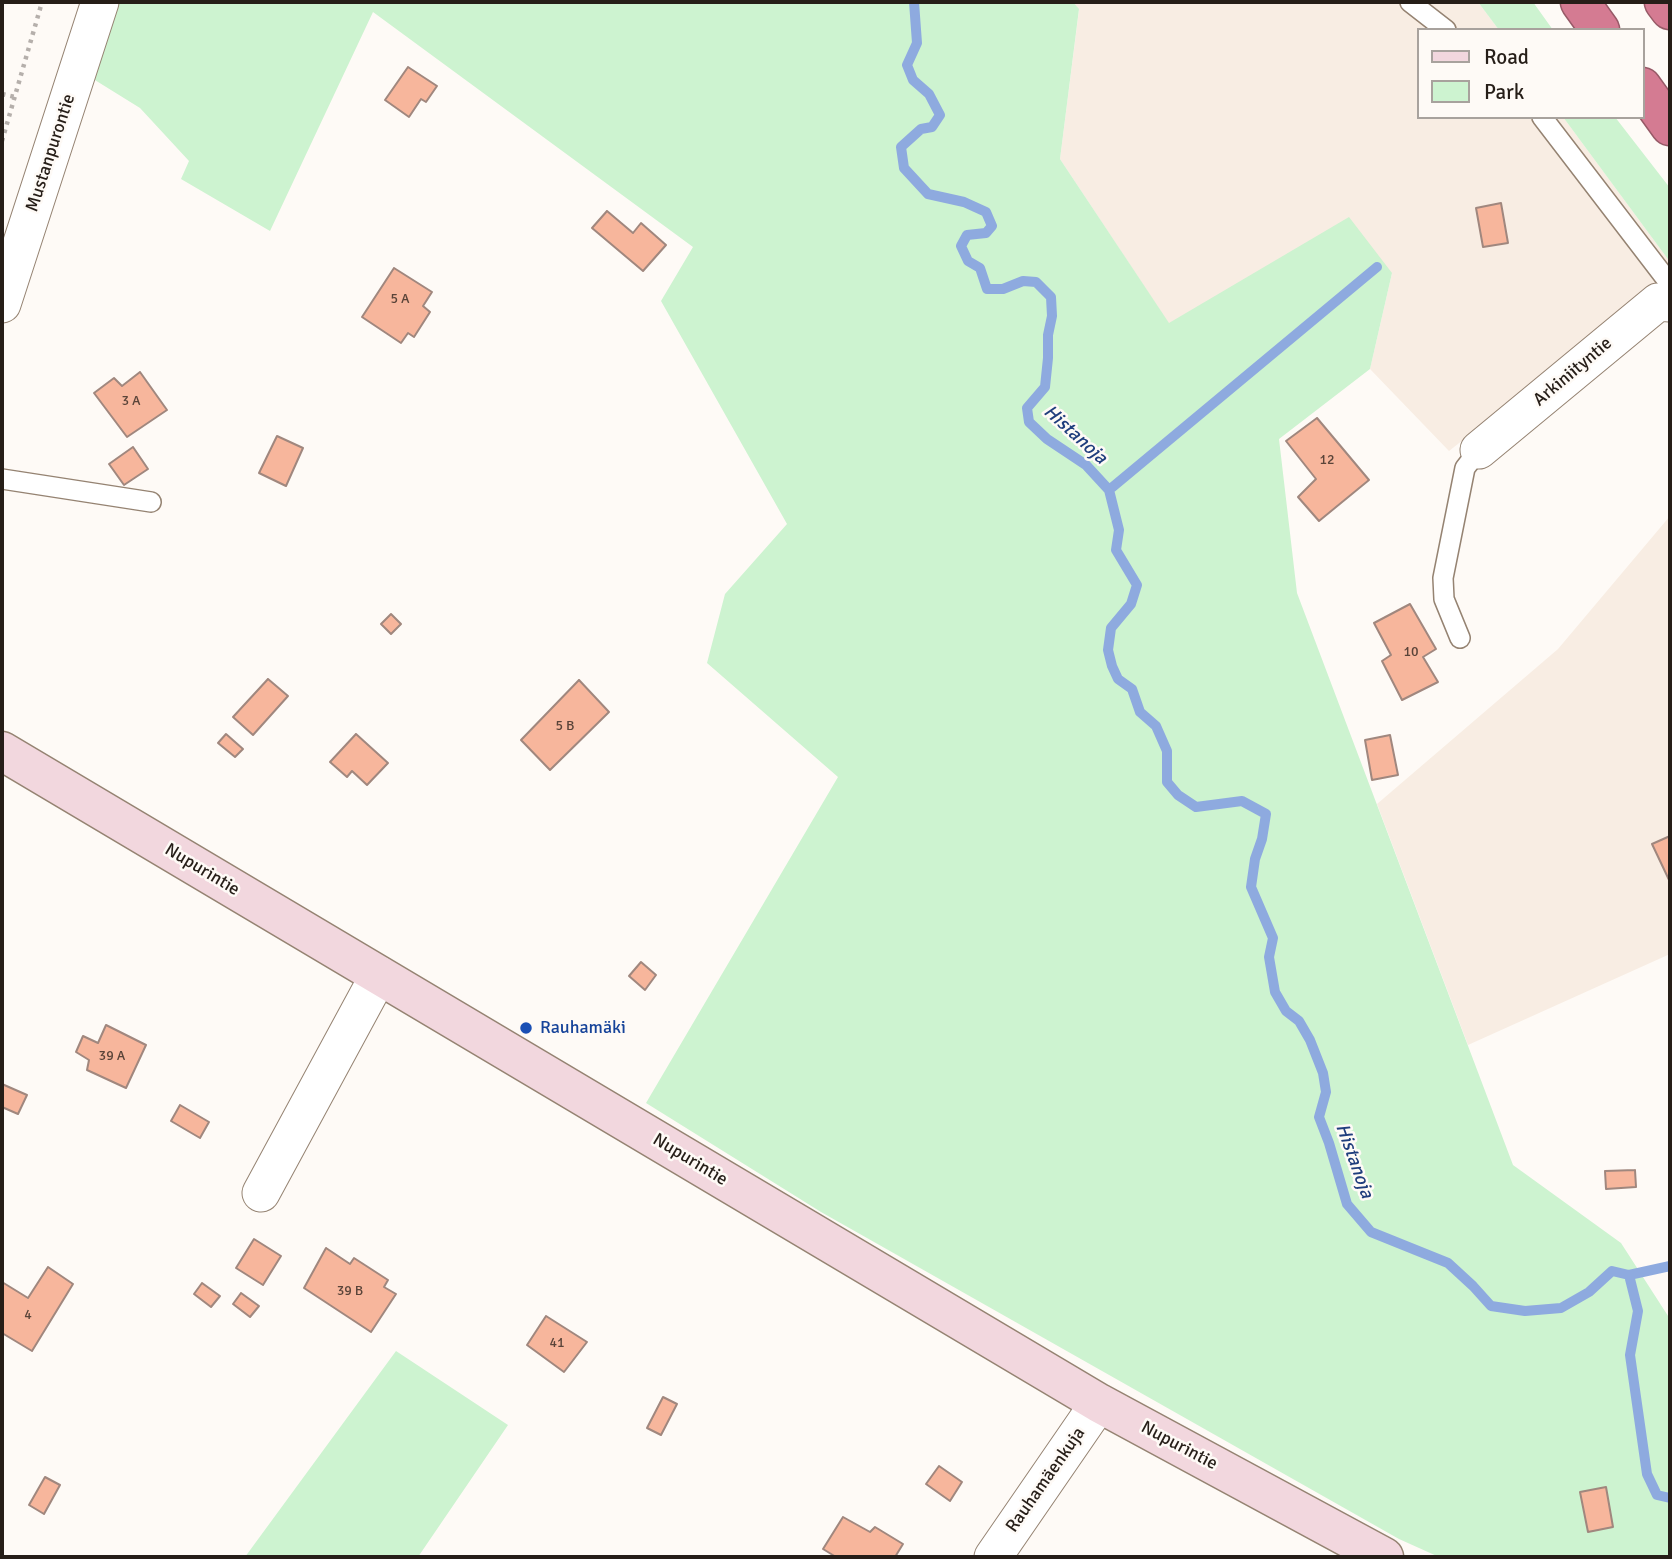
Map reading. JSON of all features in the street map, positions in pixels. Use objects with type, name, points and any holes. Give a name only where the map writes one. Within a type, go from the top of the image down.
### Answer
[{"type":"highway","points":[[1580,2],[1599,28]]},
{"type":"highway","points":[[1664,2],[1670,10]]},
{"type":"highway","points":[[1644,90],[1670,126]]},
{"type":"main road","name":"Nupurintie","points":[[2,751],[1099,1403],[1384,1557]]},
{"type":"street","name":"Mustanpurontie","points":[[2,304],[100,2]]},
{"type":"street","name":"Arkiniityntie","points":[[1479,450],[1658,302],[1670,303]]},
{"type":"street","points":[[261,1193],[379,975]]},
{"type":"street","name":"Rauhamäenkuja","points":[[993,1557],[1099,1403]]},
{"type":"lane","points":[[1410,2],[1443,28]]},
{"type":"lane","points":[[1544,119],[1670,284]]},
{"type":"lane","points":[[1460,638],[1444,598],[1443,578],[1465,468],[1479,450]]},
{"type":"lane","points":[[2,480],[152,502]]},
{"type":"path","points":[[2,141],[42,2]]},
{"type":"path","points":[[2,94],[15,97]]},
{"type":"shaded area","points":[[1073,2],[1478,2],[1498,28],[1416,28],[1416,119],[1564,119],[1670,262],[1670,277],[1449,451],[1370,369],[1392,273],[1169,324],[1060,159],[1079,10]]},
{"type":"shaded area","points":[[1670,516],[1670,954],[1468,1045],[1377,804],[1558,649]]},
{"type":"green space","points":[[115,2],[1073,2],[1079,9],[1060,159],[1169,323],[1349,217],[1392,273],[1370,369],[1279,439],[1297,593],[1513,1165],[1621,1243],[1670,1319],[1670,1557],[1439,1557],[1399,1539],[821,1212],[646,1103],[838,777],[707,663],[725,594],[787,524],[661,301],[693,247],[373,12],[270,231],[181,179],[189,161],[140,108],[90,77]]},
{"type":"green space","points":[[1478,2],[1533,2],[1552,28],[1498,28]]},
{"type":"green space","points":[[1564,119],[1617,119],[1670,188],[1670,262]]},
{"type":"green space","points":[[396,1351],[508,1425],[418,1557],[245,1557]]},
{"type":"building","points":[[408,67],[437,86],[426,102],[421,99],[409,117],[385,100]]},
{"type":"building","points":[[1501,203],[1508,243],[1483,247],[1476,208]]},
{"type":"building","points":[[607,211],[633,233],[641,223],[666,245],[643,271],[592,228]]},
{"type":"building","points":[[394,268],[432,292],[423,306],[430,312],[414,337],[408,333],[401,343],[362,317]]},
{"type":"building","points":[[140,372],[167,410],[127,437],[94,393],[114,378],[122,386]]},
{"type":"building","points":[[1317,418],[1369,480],[1319,521],[1298,497],[1316,479],[1286,441]]},
{"type":"building","points":[[277,436],[303,448],[286,486],[259,473]]},
{"type":"building","points":[[133,447],[148,469],[124,485],[109,464]]},
{"type":"building","points":[[1410,604],[1436,649],[1423,657],[1438,682],[1402,700],[1382,661],[1391,655],[1374,623]]},
{"type":"building","points":[[391,614],[401,624],[391,634],[381,624]]},
{"type":"building","points":[[268,679],[288,696],[253,735],[233,717]]},
{"type":"building","points":[[579,680],[609,712],[550,770],[521,740]]},
{"type":"building","points":[[226,734],[243,749],[235,757],[218,743]]},
{"type":"building","points":[[356,734],[388,763],[367,785],[352,771],[347,777],[330,762]]},
{"type":"building","points":[[1390,735],[1398,775],[1372,780],[1365,740]]},
{"type":"building","points":[[1670,836],[1670,882],[1652,844]]},
{"type":"building","points":[[641,962],[656,975],[645,990],[629,976]]},
{"type":"building","points":[[106,1025],[146,1045],[126,1088],[87,1070],[89,1060],[76,1052],[83,1036],[98,1043]]},
{"type":"building","points":[[2,1084],[27,1095],[18,1114],[2,1107]]},
{"type":"building","points":[[180,1105],[209,1122],[200,1138],[171,1121]]},
{"type":"building","points":[[1635,1170],[1636,1187],[1606,1189],[1605,1171]]},
{"type":"building","points":[[254,1239],[281,1256],[263,1285],[236,1268]]},
{"type":"building","points":[[326,1248],[350,1264],[354,1258],[388,1280],[384,1287],[396,1294],[371,1332],[304,1288]]},
{"type":"building","points":[[48,1267],[73,1284],[32,1351],[2,1333],[2,1282],[28,1298]]},
{"type":"building","points":[[202,1283],[220,1296],[211,1307],[194,1294]]},
{"type":"building","points":[[241,1293],[259,1306],[250,1317],[233,1304]]},
{"type":"building","points":[[546,1316],[587,1342],[564,1372],[527,1345]]},
{"type":"building","points":[[663,1397],[677,1404],[661,1435],[647,1428]]},
{"type":"building","points":[[939,1466],[962,1482],[950,1501],[926,1484]]},
{"type":"building","points":[[45,1477],[60,1485],[44,1514],[29,1505]]},
{"type":"building","points":[[1606,1487],[1613,1527],[1588,1532],[1580,1492]]},
{"type":"building","points":[[843,1517],[870,1532],[875,1527],[903,1544],[895,1557],[836,1557],[823,1549]]},
{"type":"waterway","name":"Histanoja","points":[[914,2],[917,43],[907,65],[913,80],[929,94],[940,115],[932,127],[921,129],[901,147],[904,168],[928,194],[964,202],[986,212],[992,226],[986,233],[967,235],[961,246],[968,261],[980,268],[987,289],[1003,289],[1023,281],[1036,282],[1051,297],[1052,316],[1048,335],[1045,387],[1027,408],[1029,422],[1047,439],[1086,465],[1109,490],[1119,530],[1116,550],[1137,585],[1131,604],[1111,628],[1108,650],[1118,679],[1132,689],[1140,712],[1156,726],[1167,751],[1167,782],[1178,795],[1196,807],[1242,801],[1266,814],[1251,887],[1273,938],[1269,957],[1275,992],[1286,1011],[1299,1021],[1323,1073],[1326,1092],[1319,1117],[1347,1204],[1371,1232],[1448,1263],[1491,1306],[1525,1311],[1561,1308],[1589,1292],[1612,1271],[1629,1275],[1638,1311],[1630,1355],[1647,1474],[1657,1495],[1670,1498]]},
{"type":"waterway","points":[[1109,490],[1377,267]]},
{"type":"waterway","points":[[1629,1275],[1670,1266]]},
{"type":"place","name":"Rauhamäki","points":[[526,1028]]}]
